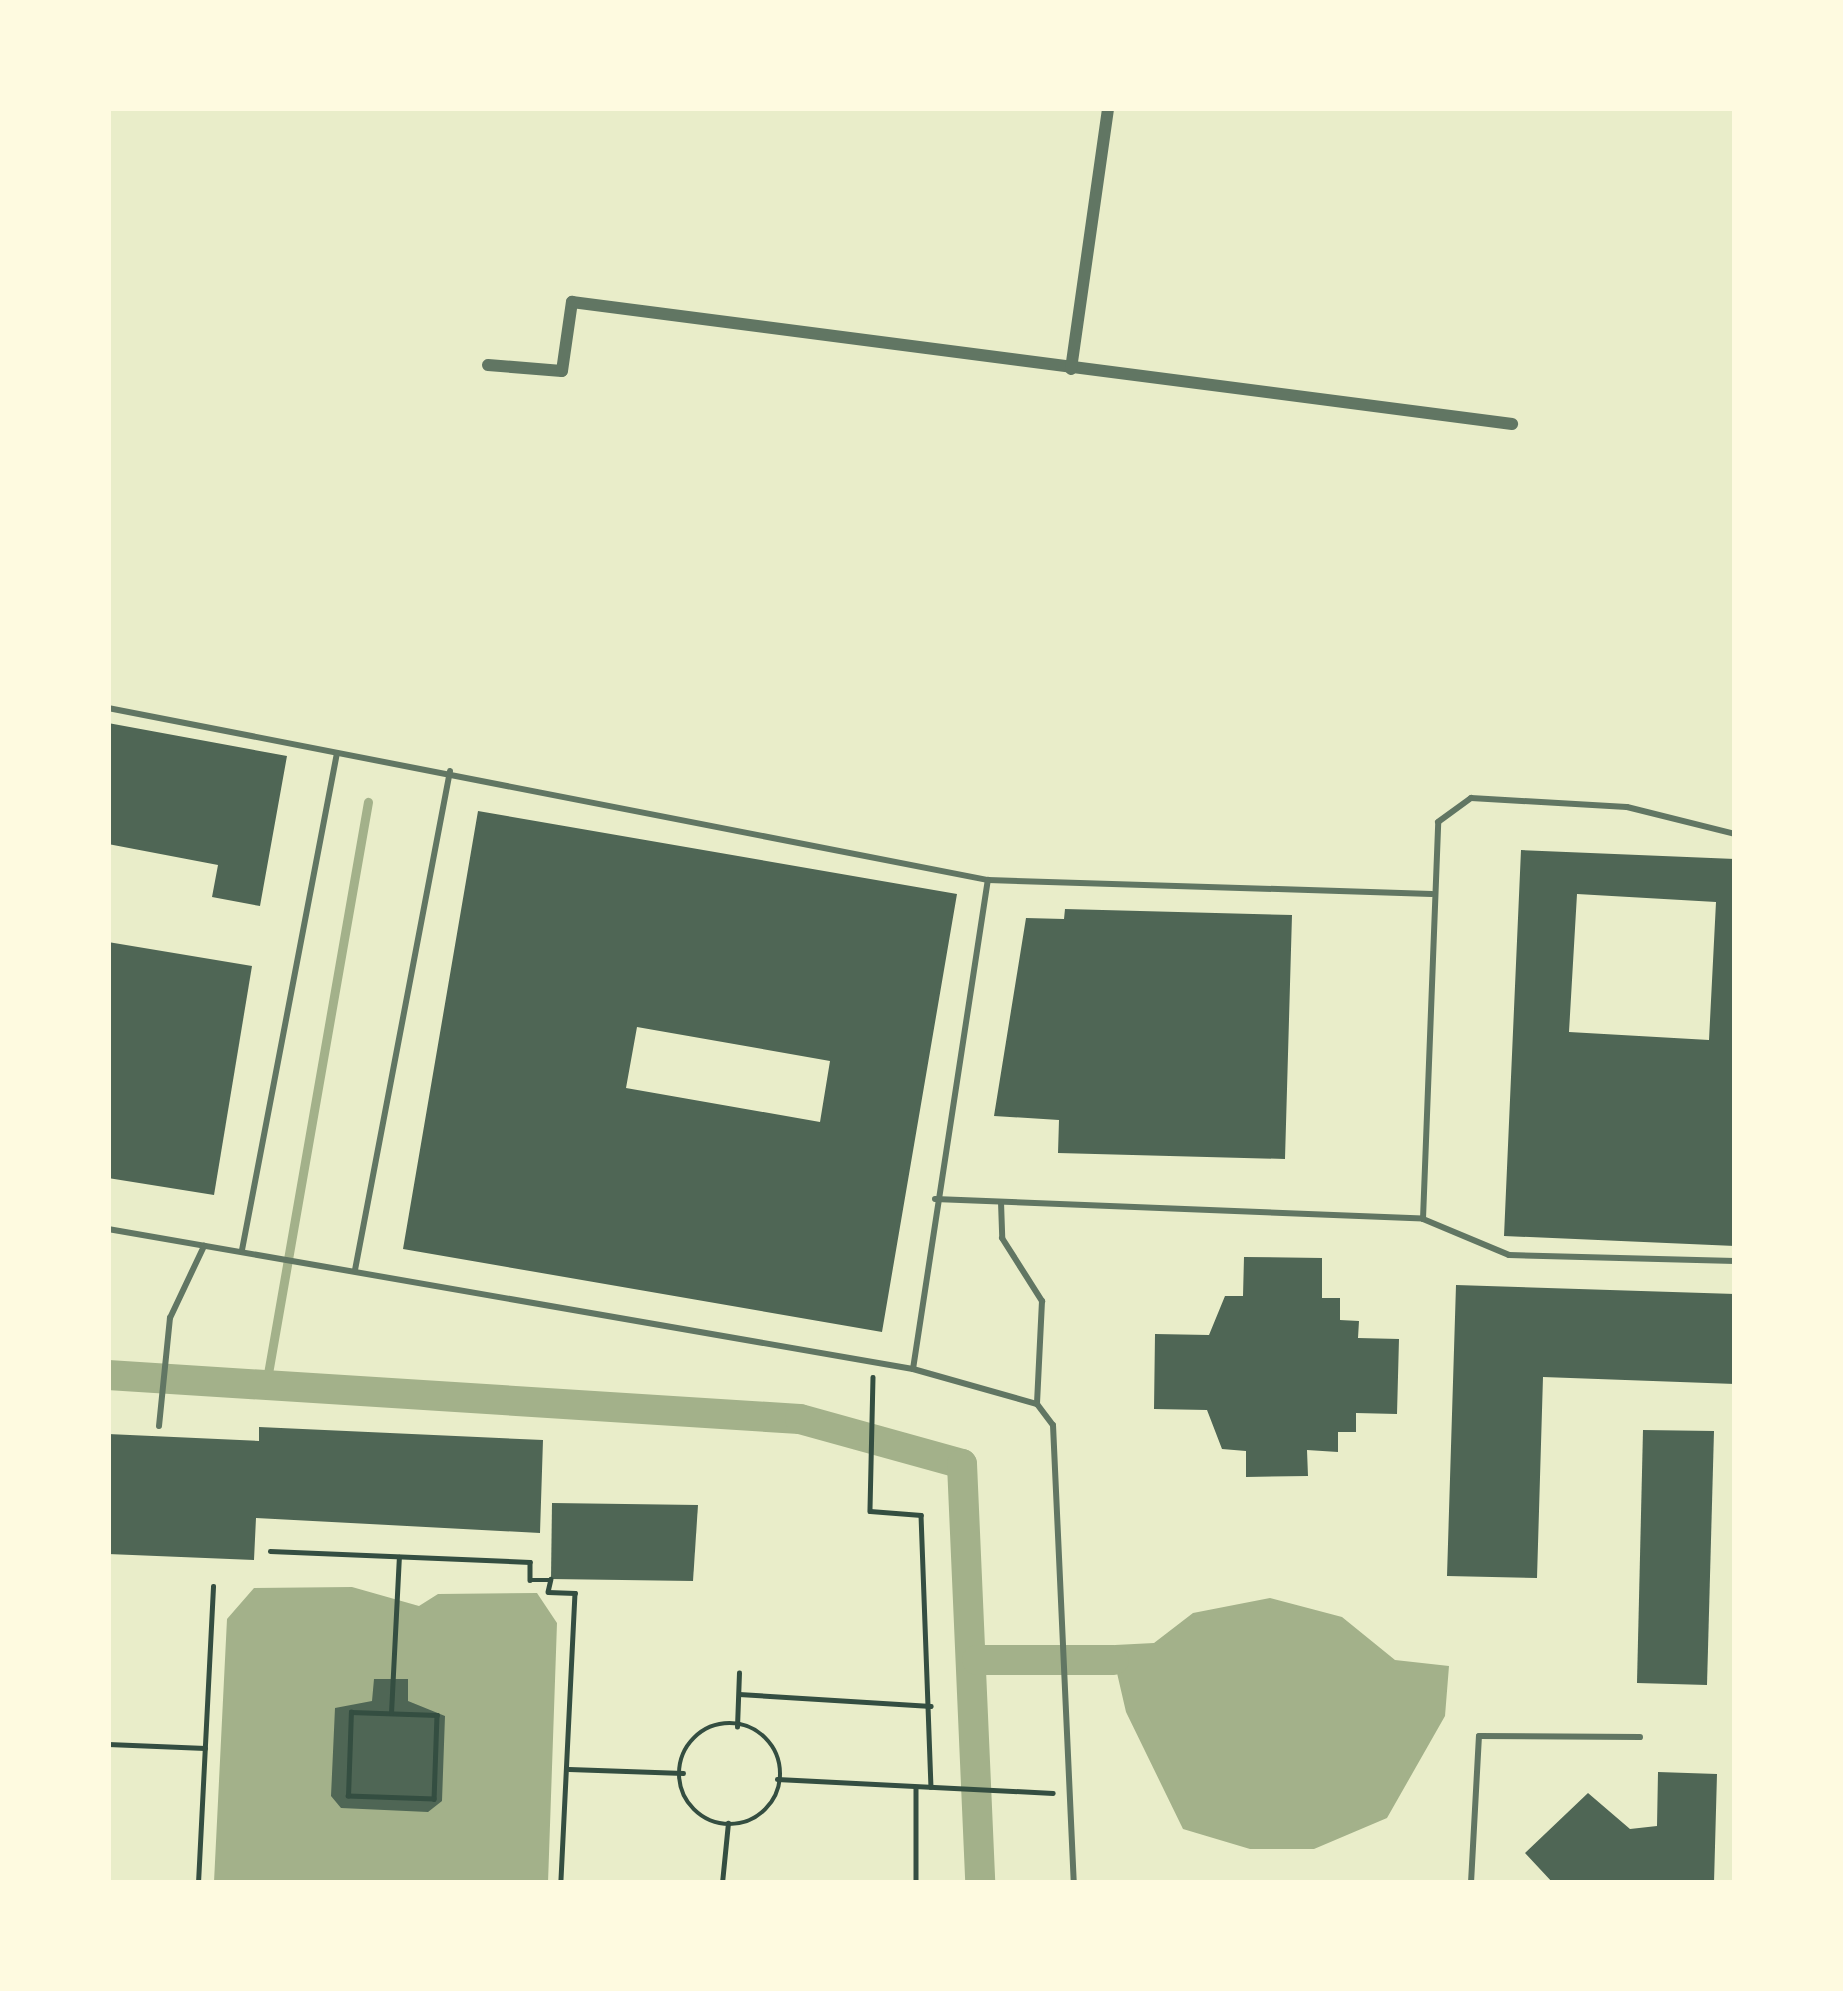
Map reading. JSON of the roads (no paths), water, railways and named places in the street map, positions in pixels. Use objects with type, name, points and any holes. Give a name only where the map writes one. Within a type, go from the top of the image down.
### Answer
[{"type":"street","points":[[1071,369],[1108,108]]},
{"type":"street","points":[[488,365],[562,371],[572,302],[1512,424]]},
{"type":"lane","points":[[108,708],[450,771],[988,880],[1432,894]]},
{"type":"lane","points":[[242,1250],[337,752]]},
{"type":"lane","points":[[355,1270],[450,771]]},
{"type":"lane","points":[[1424,1219],[1438,822],[1471,799],[1627,807],[1735,834]]},
{"type":"lane","points":[[913,1369],[934,1199],[988,880]]},
{"type":"lane","points":[[934,1199],[1424,1219],[1509,1255],[1735,1261]]},
{"type":"lane","points":[[1000,1202],[1002,1238],[1042,1301],[1036,1403]]},
{"type":"lane","points":[[108,1229],[913,1369],[1036,1403],[1053,1425],[1075,1793],[1074,1883]]},
{"type":"lane","points":[[159,1426],[161,1369],[204,1244]]},
{"type":"lane","points":[[1471,1883],[1479,1736],[1640,1737]]},
{"type":"waterway","points":[[266,1385],[368,802]]},
{"type":"waterway","points":[[108,1375],[800,1419],[962,1464],[980,1883]]},
{"type":"waterway","points":[[977,1660],[1114,1660]]}]
